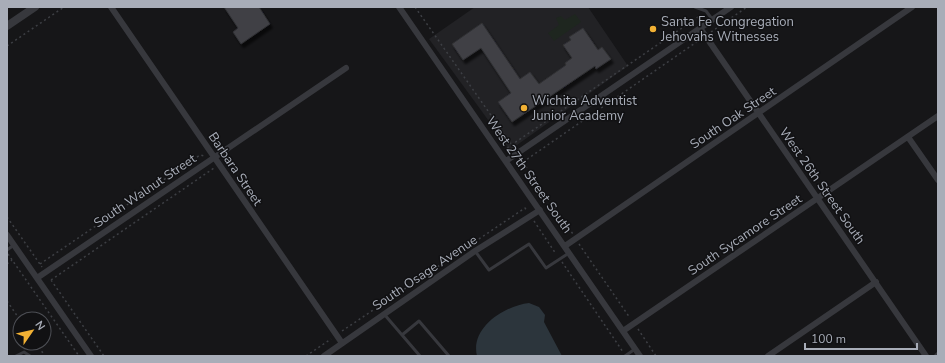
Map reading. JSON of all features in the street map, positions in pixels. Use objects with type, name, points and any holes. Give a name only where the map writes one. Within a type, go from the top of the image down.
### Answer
[{"type":"street","points":[[7,26],[35,7]]},
{"type":"street","name":"Barbara Street","points":[[110,7],[342,343]]},
{"type":"street","name":"West 27th Street South","points":[[399,7],[640,356]]},
{"type":"street","points":[[506,161],[731,7]]},
{"type":"street","name":"South Oak Street","points":[[565,246],[912,7]]},
{"type":"street","name":"West 26th Street South","points":[[700,28],[926,356]]},
{"type":"street","name":"South Walnut Street","points":[[37,278],[346,68]]},
{"type":"street","name":"South Sycamore Street","points":[[623,331],[938,116]]},
{"type":"street","points":[[908,137],[938,180]]},
{"type":"street","name":"South Osage Avenue","points":[[324,356],[475,251],[540,210]]},
{"type":"street","points":[[7,235],[91,356]]},
{"type":"street","points":[[768,356],[876,282]]},
{"type":"lane","points":[[695,7],[706,11],[712,20]]},
{"type":"lane","points":[[475,251],[489,270],[529,244],[546,268],[570,253]]},
{"type":"lane","points":[[7,251],[14,245]]},
{"type":"lane","points":[[384,314],[420,356]]},
{"type":"lane","points":[[402,335],[419,321],[449,356]]},
{"type":"lane","points":[[625,356],[635,348]]},
{"type":"lane","points":[[16,356],[24,352],[30,356]]},
{"type":"path","points":[[7,46],[64,7]]},
{"type":"path","points":[[415,7],[576,238],[656,356]]},
{"type":"path","points":[[523,162],[747,7]]},
{"type":"path","points":[[507,148],[706,11]]},
{"type":"path","points":[[306,356],[525,208],[625,356]]},
{"type":"path","points":[[7,217],[104,356]]},
{"type":"path","points":[[7,251],[79,356]]},
{"type":"path","points":[[7,264],[12,260]]},
{"type":"path","points":[[7,301],[14,311]]},
{"type":"shaded area","name":"Wichita Adventist Junior Academy","points":[[475,7],[588,7],[628,66],[510,150],[429,39]]},
{"type":"shaded area","points":[[575,14],[581,22],[554,41],[548,33],[559,25],[556,18],[561,16],[565,20]]},
{"type":"shaded area","points":[[529,303],[539,307],[545,315],[544,322],[562,356],[477,356],[476,346],[479,336],[491,320],[509,309]]},
{"type":"building","points":[[224,7],[259,7],[270,24],[241,44],[233,32],[238,28]]},
{"type":"building","points":[[482,23],[520,79],[530,72],[539,84],[566,65],[565,63],[572,58],[563,45],[571,40],[569,37],[583,28],[598,50],[602,47],[611,59],[596,69],[595,66],[512,122],[498,102],[511,93],[481,48],[463,60],[452,44]]},
{"type":"place","name":"Santa Fe Congregation Jehovahs Witnesses","points":[[653,29]]},
{"type":"place","name":"Wichita Adventist Junior Academy","points":[[524,108]]}]
